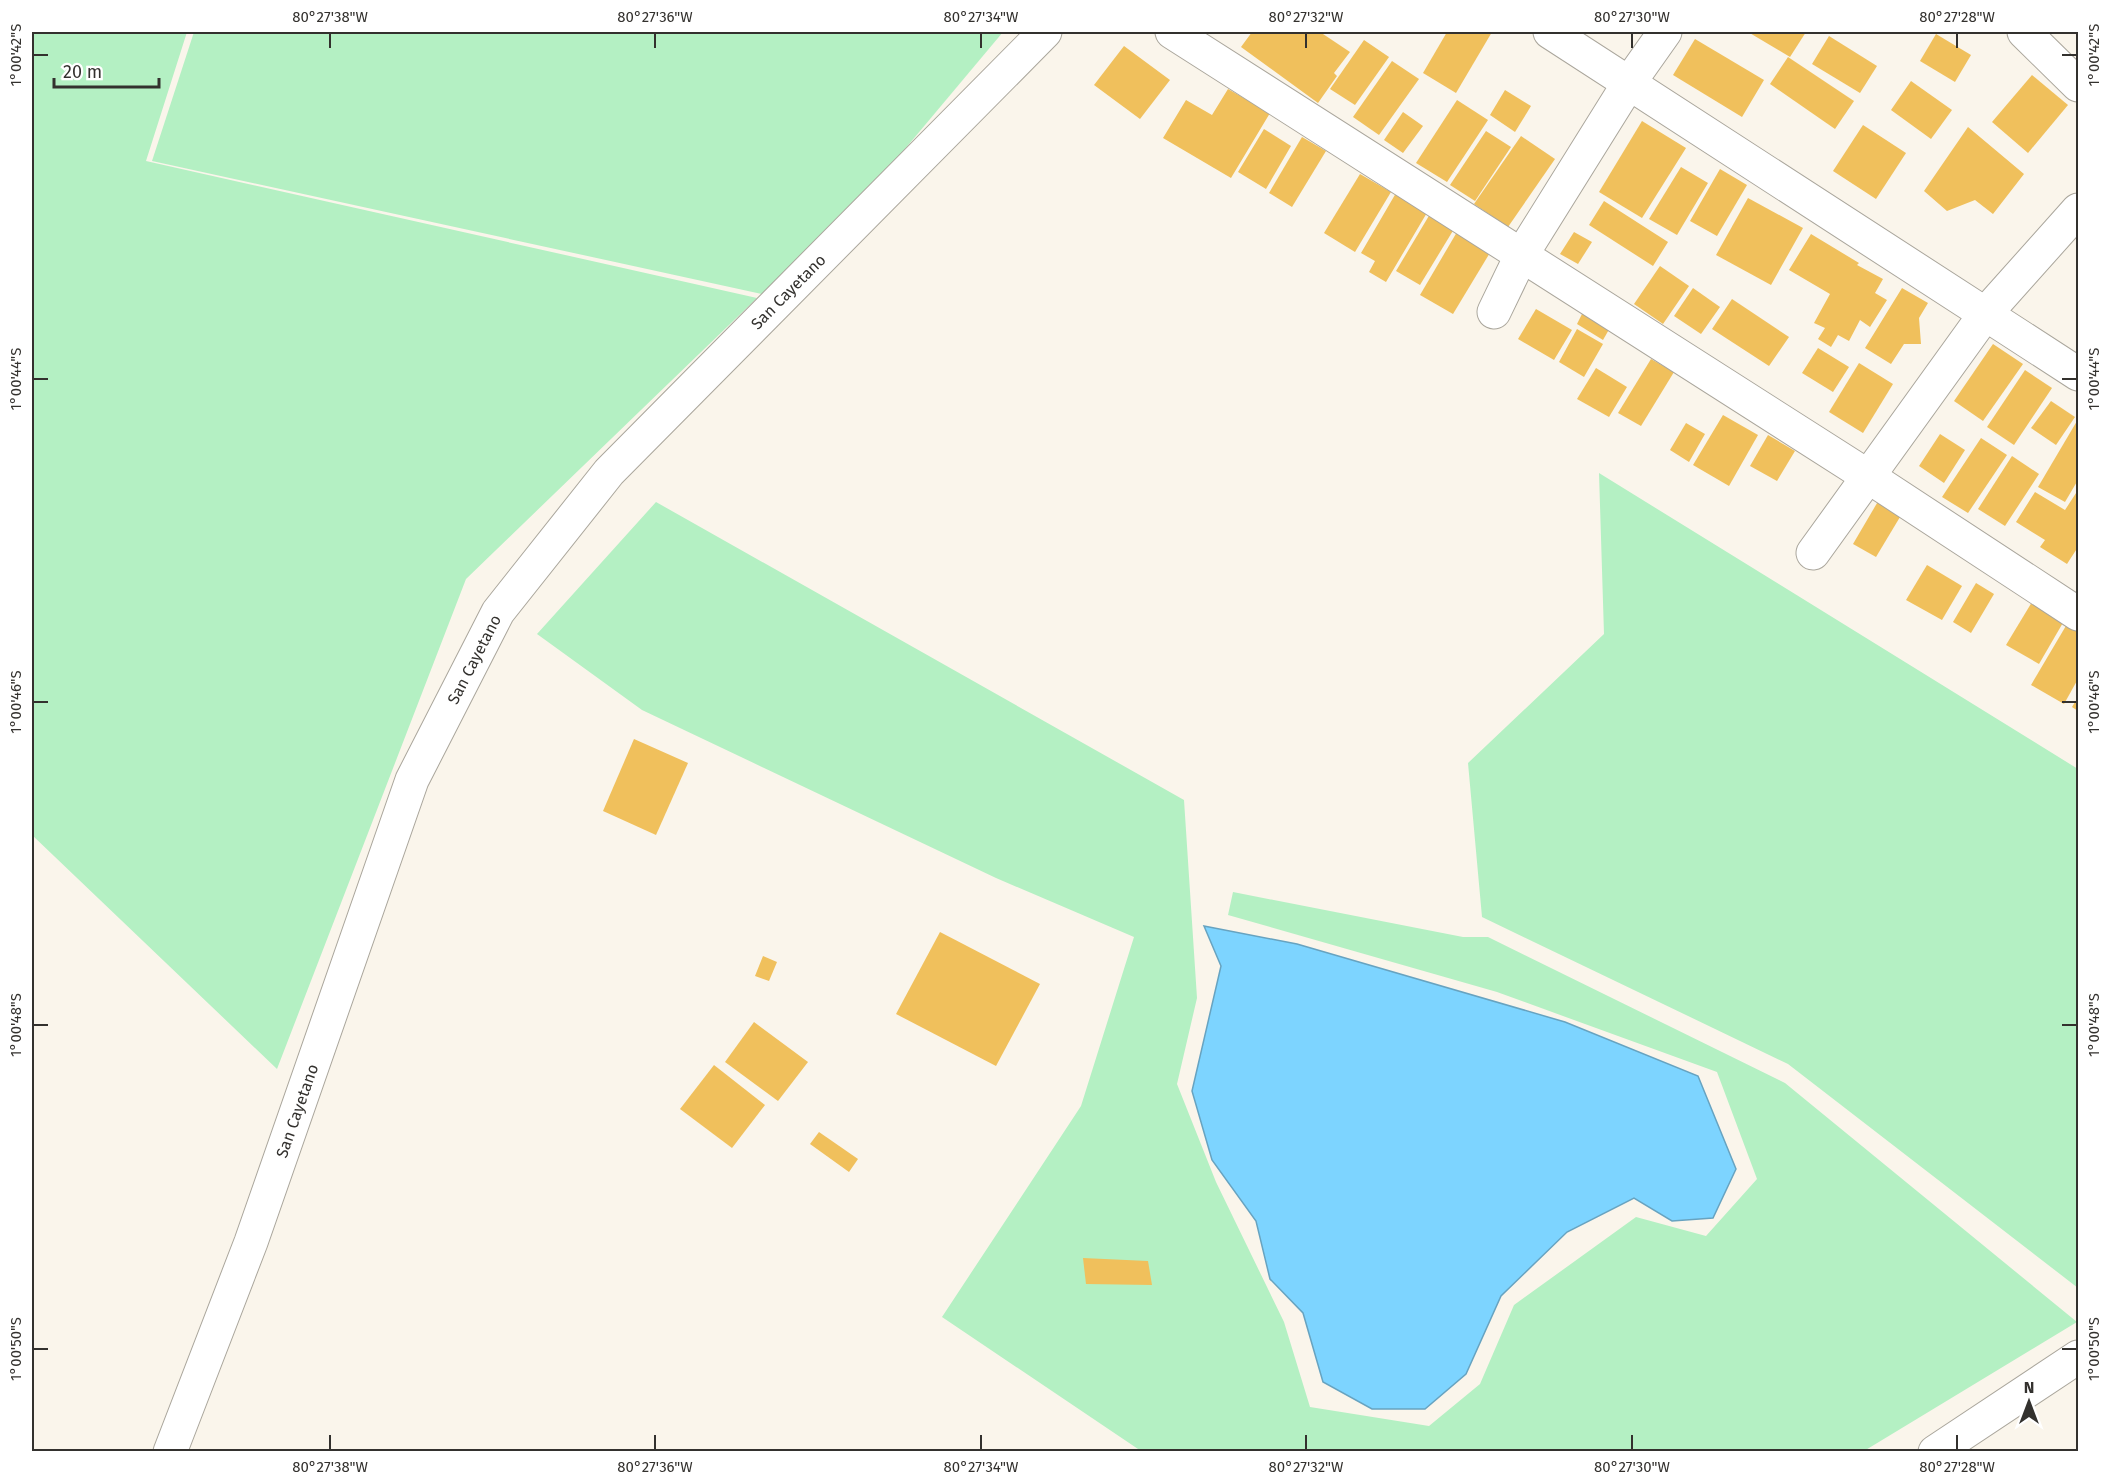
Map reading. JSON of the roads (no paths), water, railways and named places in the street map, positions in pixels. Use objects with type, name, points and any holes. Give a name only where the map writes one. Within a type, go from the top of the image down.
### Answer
[{"type":"street","name":"San Cayetano","points":[[170,1452],[251,1242],[412,780],[498,612],[609,472],[1045,32]]},
{"type":"street","points":[[1172,32],[1869,477],[2079,614]]},
{"type":"street","points":[[1550,32],[2079,374]]},
{"type":"street","points":[[1494,312],[1521,256],[1629,83],[1665,32]]},
{"type":"street","points":[[2024,32],[2079,85]]},
{"type":"street","points":[[1813,553],[1986,313],[2079,210]]},
{"type":"street","points":[[1935,1452],[2079,1357]]},
{"type":"water","points":[[1204,926],[1297,944],[1565,1022],[1698,1076],[1736,1169],[1713,1218],[1672,1221],[1634,1198],[1567,1232],[1501,1296],[1466,1374],[1425,1409],[1372,1409],[1323,1382],[1303,1313],[1270,1279],[1256,1221],[1212,1160],[1192,1091],[1221,966]]}]
